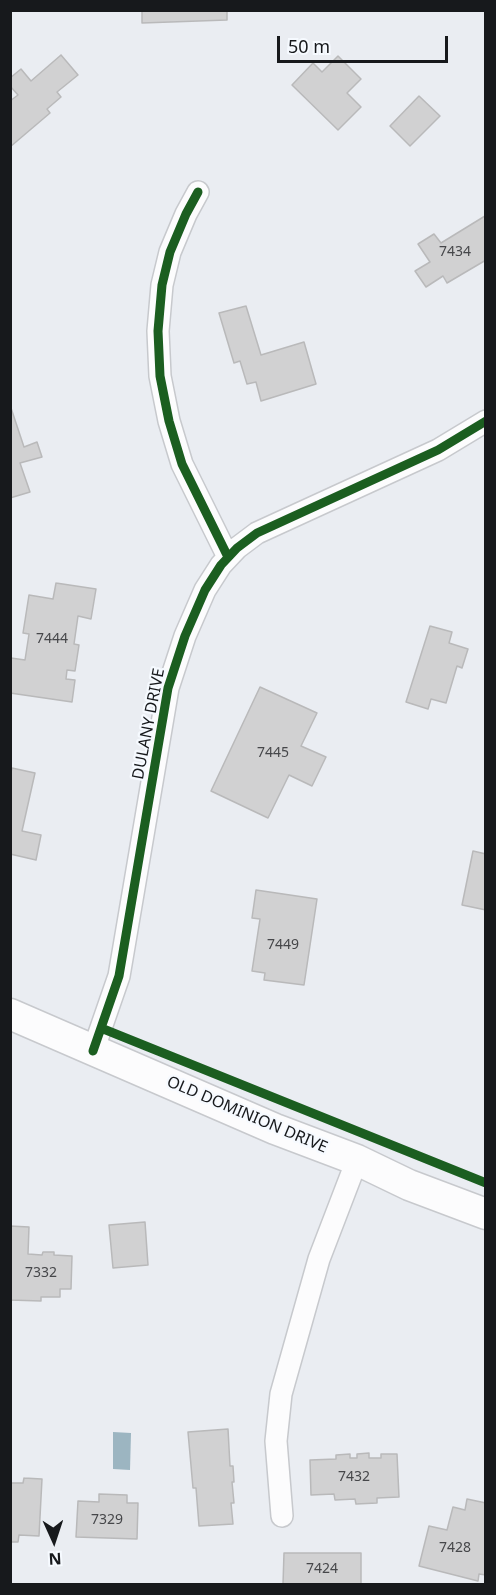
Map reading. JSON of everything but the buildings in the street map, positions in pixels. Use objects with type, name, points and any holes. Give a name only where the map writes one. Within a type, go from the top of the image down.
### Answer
[{"type":"main road","name":"OLD DOMINION DRIVE","points":[[10,1014],[275,1129],[357,1160],[409,1185],[486,1214]]},
{"type":"street","points":[[198,192],[170,252],[162,285],[158,331],[160,376],[169,422],[182,464],[228,557]]},
{"type":"street","name":"DULANY DRIVE","points":[[93,1051],[119,976],[168,688],[185,636],[205,591],[228,557],[257,533],[438,450],[486,421]]},
{"type":"street","points":[[282,1516],[276,1441],[281,1394],[319,1259],[357,1160]]},
{"type":"water","points":[[113,1432],[131,1433],[130,1470],[113,1469]]},
{"type":"cycle path","points":[[198,192],[170,252],[162,285],[158,331],[160,376],[169,421],[182,464],[228,557]]},
{"type":"cycle path","points":[[93,1051],[119,976],[168,688],[185,636],[205,590],[221,565],[237,548],[257,533],[438,450],[486,421]]},
{"type":"cycle path","points":[[101,1028],[486,1183]]}]
